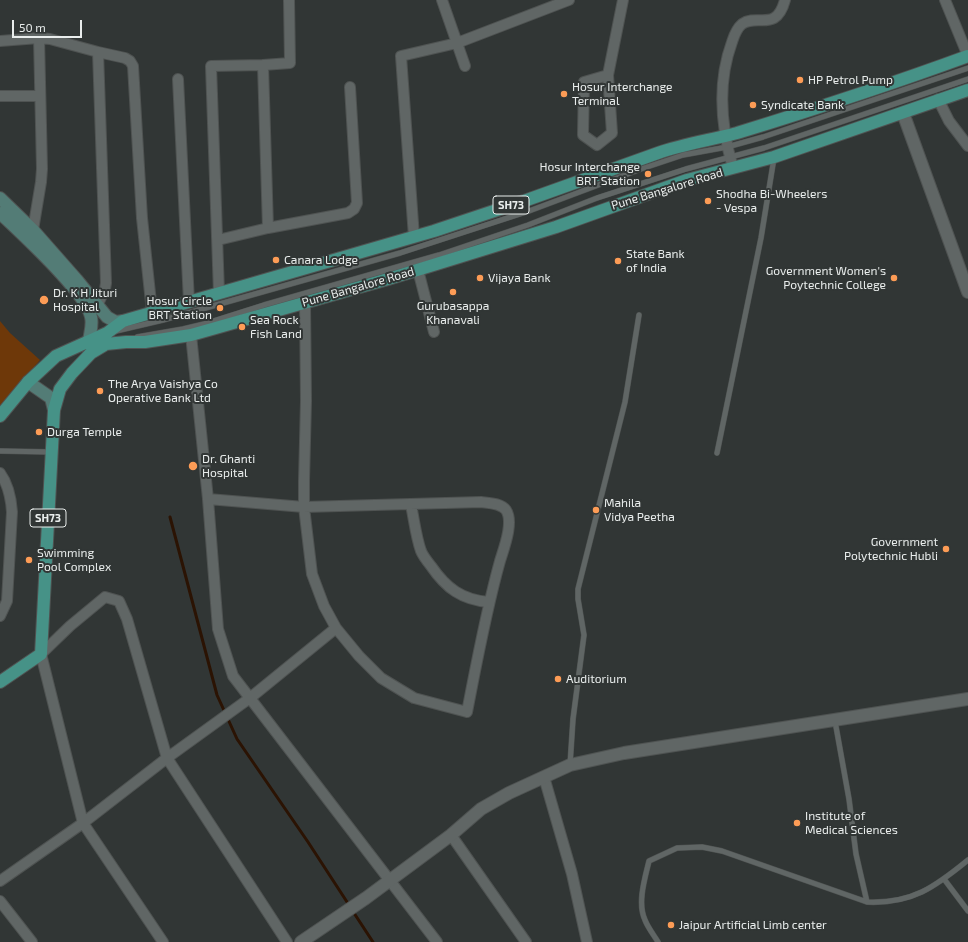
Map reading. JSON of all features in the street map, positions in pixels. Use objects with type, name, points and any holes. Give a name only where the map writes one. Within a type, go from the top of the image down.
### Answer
[{"type":"main road","name":"Pune Bangalore Road","points":[[41,654],[54,410],[60,389],[72,373],[123,321],[414,237],[518,203],[679,146],[726,142],[968,56]]},
{"type":"main road","name":"Pune Bangalore Road","points":[[28,382],[56,356],[89,341],[106,338],[126,342],[145,342],[191,336],[418,270],[556,227],[732,163],[774,157],[903,113],[938,99],[968,90]]},
{"type":"main road","points":[[0,198],[32,230],[77,280],[90,302],[106,338]]},
{"type":"main road","points":[[0,213],[90,302],[111,320],[123,321]]},
{"type":"main road","points":[[89,341],[91,317],[88,308],[90,302]]},
{"type":"main road","points":[[28,382],[51,398],[54,410]]},
{"type":"main road","name":"SH73","points":[[0,416],[28,382]]},
{"type":"main road","points":[[0,682],[41,654]]},
{"type":"street","points":[[219,293],[212,66],[290,63],[289,0]]},
{"type":"street","points":[[442,0],[465,66]]},
{"type":"street","points":[[414,237],[401,56],[457,42],[569,0]]},
{"type":"street","points":[[608,74],[584,82],[583,135],[597,145],[612,133],[608,74],[623,0]]},
{"type":"street","points":[[732,163],[726,142],[722,118],[723,74],[729,50],[737,29],[742,24],[749,21],[767,21],[772,19],[779,13],[785,0]]},
{"type":"street","points":[[945,0],[968,56]]},
{"type":"street","points":[[32,230],[42,169],[39,38]]},
{"type":"street","points":[[0,41],[39,38],[60,41],[130,60],[133,66],[142,218],[152,312]]},
{"type":"street","points":[[90,302],[105,289],[106,283],[98,52]]},
{"type":"street","points":[[263,65],[268,228]]},
{"type":"street","points":[[178,79],[188,302]]},
{"type":"street","points":[[218,240],[268,228],[348,213],[354,209],[357,203],[350,87]]},
{"type":"street","points":[[0,96],[40,96]]},
{"type":"street","points":[[938,99],[949,121],[968,146]]},
{"type":"street","points":[[903,113],[967,284]]},
{"type":"street","points":[[418,270],[434,332]]},
{"type":"street","points":[[208,499],[304,507],[481,502],[497,504],[506,510],[509,520],[508,534],[488,602],[467,712],[414,698],[381,678],[359,656],[336,628],[324,606],[312,574],[304,507],[306,401],[305,303]]},
{"type":"street","points":[[191,336],[208,499],[218,629],[233,676],[437,942]]},
{"type":"street","points":[[0,473],[8,485],[12,500],[7,600],[0,616]]},
{"type":"street","points":[[411,505],[421,551],[437,574],[450,588],[464,596],[475,601],[488,602]]},
{"type":"street","points":[[162,942],[83,823],[41,654],[70,626],[105,597],[120,601],[128,619],[167,758],[287,942]]},
{"type":"street","points":[[0,882],[83,823],[167,758],[250,698],[336,628]]},
{"type":"street","points":[[301,942],[390,881],[451,835],[481,809],[509,793],[570,766],[624,753],[968,699]]},
{"type":"street","points":[[544,777],[572,874],[587,942]]},
{"type":"street","points":[[451,835],[526,942]]},
{"type":"street","points":[[0,901],[32,942]]},
{"type":"lane","points":[[106,338],[163,320],[400,253],[529,211],[683,155],[726,142],[763,137],[968,68]]},
{"type":"lane","points":[[106,338],[183,329],[204,324],[264,305],[439,255],[528,226],[597,198],[686,169],[732,163],[764,148],[968,78]]},
{"type":"lane","points":[[717,453],[761,238],[774,157]]},
{"type":"lane","points":[[570,766],[573,719],[583,642],[578,589],[625,402],[639,315]]},
{"type":"lane","points":[[0,451],[51,452]]},
{"type":"lane","points":[[835,721],[849,799],[856,854],[867,902]]},
{"type":"lane","points":[[658,942],[644,919],[642,906],[644,884],[649,861],[676,848],[702,847],[722,851],[867,902],[894,902],[906,899],[922,892],[944,879],[968,860]]},
{"type":"lane","points":[[944,879],[968,911]]},
{"type":"shaded area","points":[[0,321],[10,333],[40,360],[0,408]]},
{"type":"waterway","points":[[170,517],[217,695],[237,739],[308,842],[349,905]]},
{"type":"waterway","points":[[352,910],[373,942]]},
{"type":"place","name":"HP Petrol Pump","points":[[800,80]]},
{"type":"place","name":"Hosur Interchange Terminal","points":[[564,94]]},
{"type":"place","name":"Syndicate Bank","points":[[753,105]]},
{"type":"place","name":"Hosur Interchange BRT Station","points":[[648,174]]},
{"type":"place","name":"Shodha Bi-Wheelers - Vespa","points":[[708,201]]},
{"type":"place","name":"Canara Lodge","points":[[276,260]]},
{"type":"place","name":"State Bank of India","points":[[618,261]]},
{"type":"place","name":"Vijaya Bank","points":[[480,278]]},
{"type":"place","name":"Government Women's Poytechnic College","points":[[894,278]]},
{"type":"place","name":"Gurubasappa Khanavali","points":[[453,292]]},
{"type":"place","name":"Dr. K H Jituri Hospital","points":[[44,300]]},
{"type":"place","name":"Hosur Circle BRT Station","points":[[220,308]]},
{"type":"place","name":"Sea Rock Fish Land","points":[[242,327]]},
{"type":"place","name":"The Arya Vaishya Co Operative Bank Ltd","points":[[100,391]]},
{"type":"place","name":"Durga Temple","points":[[39,432]]},
{"type":"place","name":"Dr. Ghanti Hospital","points":[[193,466]]},
{"type":"place","name":"Mahila Vidya Peetha","points":[[596,510]]},
{"type":"place","name":"Government Polytechnic Hubli","points":[[946,549]]},
{"type":"place","name":"Swimming Pool Complex","points":[[29,560]]},
{"type":"place","name":"Auditorium","points":[[558,679]]},
{"type":"place","name":"Institute of Medical Sciences","points":[[797,823]]},
{"type":"place","name":"Jaipur Artificial Limb center","points":[[671,925]]}]
